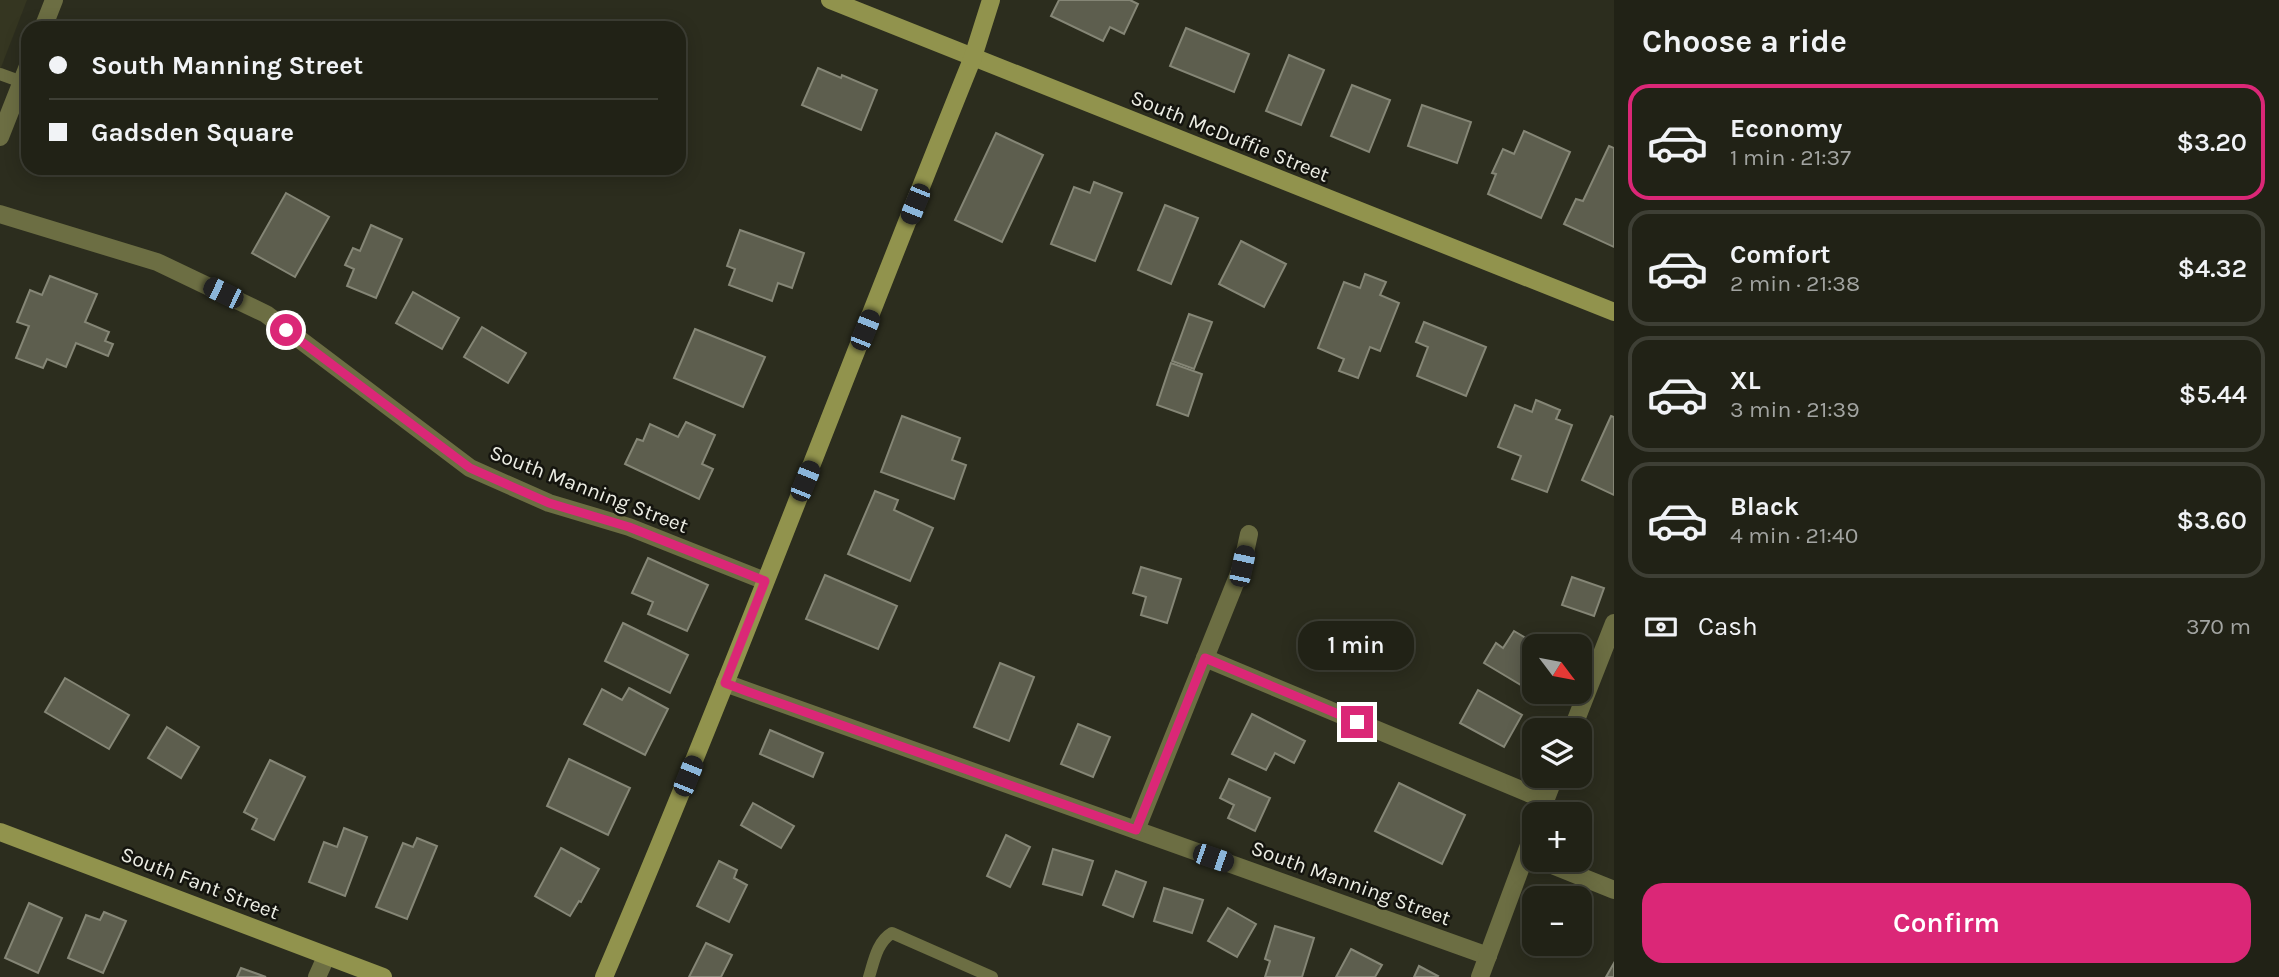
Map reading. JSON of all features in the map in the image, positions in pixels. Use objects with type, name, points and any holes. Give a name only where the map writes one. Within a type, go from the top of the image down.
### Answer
[{"type":"street","points":[[46,21],[54,0]]},
{"type":"street","name":"South McDuffie Street","points":[[830,0],[1614,313]]},
{"type":"street","points":[[604,977],[660,846],[973,57],[991,0]]},
{"type":"street","points":[[0,137],[21,84]]},
{"type":"street","name":"South Manning Street","points":[[0,214],[157,262],[266,314],[470,468],[549,503],[629,527],[765,581]]},
{"type":"street","points":[[1136,830],[1242,566],[1249,534]]},
{"type":"street","points":[[1577,718],[1614,623]]},
{"type":"street","points":[[1205,658],[1532,802]]},
{"type":"street","name":"South Manning Street","points":[[725,683],[1488,956]]},
{"type":"street","name":"South Fant Street","points":[[0,832],[383,977]]},
{"type":"street","points":[[1480,977],[1526,872]]},
{"type":"street","points":[[1568,872],[1614,890]]},
{"type":"street","points":[[317,977],[326,957]]},
{"type":"lane","points":[[0,74],[21,74]]},
{"type":"lane","points":[[869,977],[879,947],[892,933],[992,977]]},
{"type":"shaded area","points":[[0,0],[27,0],[0,70]]},
{"type":"building","points":[[1059,0],[1130,0],[1138,4],[1124,34],[1110,27],[1103,41],[1051,16]]},
{"type":"building","points":[[1186,28],[1249,54],[1234,92],[1170,66]]},
{"type":"building","points":[[1289,55],[1324,70],[1301,125],[1266,111]]},
{"type":"building","points":[[818,68],[877,90],[861,130],[802,105]]},
{"type":"building","points":[[1352,85],[1390,100],[1369,152],[1331,136]]},
{"type":"building","points":[[1422,105],[1471,122],[1457,163],[1408,146]]},
{"type":"building","points":[[1524,131],[1570,152],[1541,218],[1488,194],[1496,174],[1492,173],[1503,149],[1514,154]]},
{"type":"building","points":[[996,133],[1043,155],[1002,242],[955,220]]},
{"type":"building","points":[[1609,146],[1614,148],[1614,247],[1564,224],[1576,199],[1583,201]]},
{"type":"building","points":[[1094,182],[1122,193],[1095,261],[1051,244],[1074,187],[1090,193]]},
{"type":"building","points":[[286,193],[329,217],[295,277],[252,253]]},
{"type":"building","points":[[1165,205],[1198,218],[1171,284],[1138,270]]},
{"type":"building","points":[[371,225],[402,239],[376,298],[347,286],[354,269],[345,265],[353,248],[360,251]]},
{"type":"building","points":[[740,230],[804,253],[792,288],[778,283],[772,301],[729,285],[735,269],[727,266]]},
{"type":"building","points":[[1241,241],[1286,264],[1264,307],[1219,284]]},
{"type":"building","points":[[1365,274],[1386,282],[1380,295],[1399,303],[1380,351],[1370,347],[1358,378],[1339,371],[1344,359],[1318,348],[1344,282],[1360,288]]},
{"type":"building","points":[[50,276],[97,294],[85,322],[109,332],[105,341],[113,344],[108,356],[76,343],[66,367],[47,359],[43,368],[16,358],[29,326],[17,322],[30,290],[42,295]]},
{"type":"building","points":[[413,292],[459,318],[442,349],[396,323]]},
{"type":"building","points":[[1189,314],[1212,322],[1194,369],[1172,361]]},
{"type":"building","points":[[1424,322],[1486,347],[1466,396],[1417,376],[1428,347],[1416,342]]},
{"type":"building","points":[[482,327],[526,353],[508,383],[464,357]]},
{"type":"building","points":[[695,329],[765,357],[743,407],[674,378]]},
{"type":"building","points":[[1171,363],[1202,374],[1188,416],[1157,405]]},
{"type":"building","points":[[1536,400],[1560,410],[1556,419],[1572,425],[1547,492],[1512,479],[1521,456],[1498,447],[1515,405],[1532,412]]},
{"type":"building","points":[[902,416],[960,438],[952,460],[966,465],[954,499],[881,472]]},
{"type":"building","points":[[1611,416],[1614,417],[1614,495],[1582,480]]},
{"type":"building","points":[[686,422],[715,435],[702,464],[713,469],[699,499],[625,464],[637,439],[643,441],[650,424],[678,437]]},
{"type":"building","points":[[875,491],[898,500],[894,510],[933,528],[910,581],[848,554]]},
{"type":"building","points":[[648,558],[708,585],[687,631],[648,614],[653,602],[632,593]]},
{"type":"building","points":[[1141,567],[1181,579],[1167,623],[1141,615],[1146,597],[1133,593]]},
{"type":"building","points":[[825,575],[897,606],[878,649],[806,619]]},
{"type":"building","points":[[1572,577],[1604,588],[1594,616],[1562,605]]},
{"type":"building","points":[[623,623],[688,655],[670,693],[605,661]]},
{"type":"building","points":[[1514,631],[1522,636],[1522,686],[1484,663],[1496,643],[1503,648]]},
{"type":"building","points":[[1000,663],[1034,677],[1009,741],[974,727]]},
{"type":"building","points":[[65,678],[129,715],[109,749],[45,712]]},
{"type":"building","points":[[629,688],[668,709],[645,755],[584,724],[602,689],[622,700]]},
{"type":"building","points":[[1478,690],[1522,715],[1504,747],[1460,723]]},
{"type":"building","points":[[1252,714],[1305,741],[1294,763],[1275,753],[1266,770],[1232,754]]},
{"type":"building","points":[[1078,724],[1110,737],[1093,777],[1061,764]]},
{"type":"building","points":[[167,727],[199,747],[181,778],[148,758]]},
{"type":"building","points":[[770,730],[823,753],[813,777],[760,754]]},
{"type":"building","points":[[569,759],[630,788],[608,835],[547,806]]},
{"type":"building","points":[[270,760],[305,777],[274,840],[252,829],[257,819],[244,812]]},
{"type":"building","points":[[1229,779],[1270,798],[1255,831],[1228,818],[1234,805],[1220,798]]},
{"type":"building","points":[[1399,783],[1465,815],[1442,864],[1375,831]]},
{"type":"building","points":[[753,803],[794,826],[781,848],[741,825]]},
{"type":"building","points":[[344,828],[367,837],[345,896],[309,882],[324,842],[337,847]]},
{"type":"building","points":[[1006,835],[1030,847],[1010,887],[987,876]]},
{"type":"building","points":[[417,838],[437,846],[407,919],[376,907],[403,843],[413,847]]},
{"type":"building","points":[[561,848],[599,869],[570,916],[535,896]]},
{"type":"building","points":[[1053,849],[1093,861],[1082,895],[1043,884]]},
{"type":"building","points":[[719,861],[737,870],[734,878],[747,885],[729,922],[697,906]]},
{"type":"building","points":[[1116,871],[1146,882],[1133,917],[1103,905]]},
{"type":"building","points":[[1164,888],[1203,900],[1192,933],[1154,921]]},
{"type":"building","points":[[29,903],[62,918],[38,973],[5,958]]},
{"type":"building","points":[[1228,908],[1256,924],[1237,957],[1208,941]]},
{"type":"building","points":[[104,912],[126,921],[103,973],[68,958],[86,915],[100,920]]},
{"type":"building","points":[[1275,926],[1314,938],[1302,977],[1265,977],[1270,961],[1265,959]]},
{"type":"building","points":[[706,943],[732,955],[721,977],[689,977]]},
{"type":"building","points":[[1351,949],[1382,965],[1375,977],[1336,977]]},
{"type":"building","points":[[1614,963],[1614,977],[1606,977]]},
{"type":"building","points":[[1419,966],[1438,976],[1414,977]]},
{"type":"building","points":[[241,968],[266,977],[237,977]]},
{"type":"route","points":[[286,330],[470,468],[549,503],[629,527],[765,581],[725,683],[746,691],[1136,830],[1205,658],[1357,722]]}]
